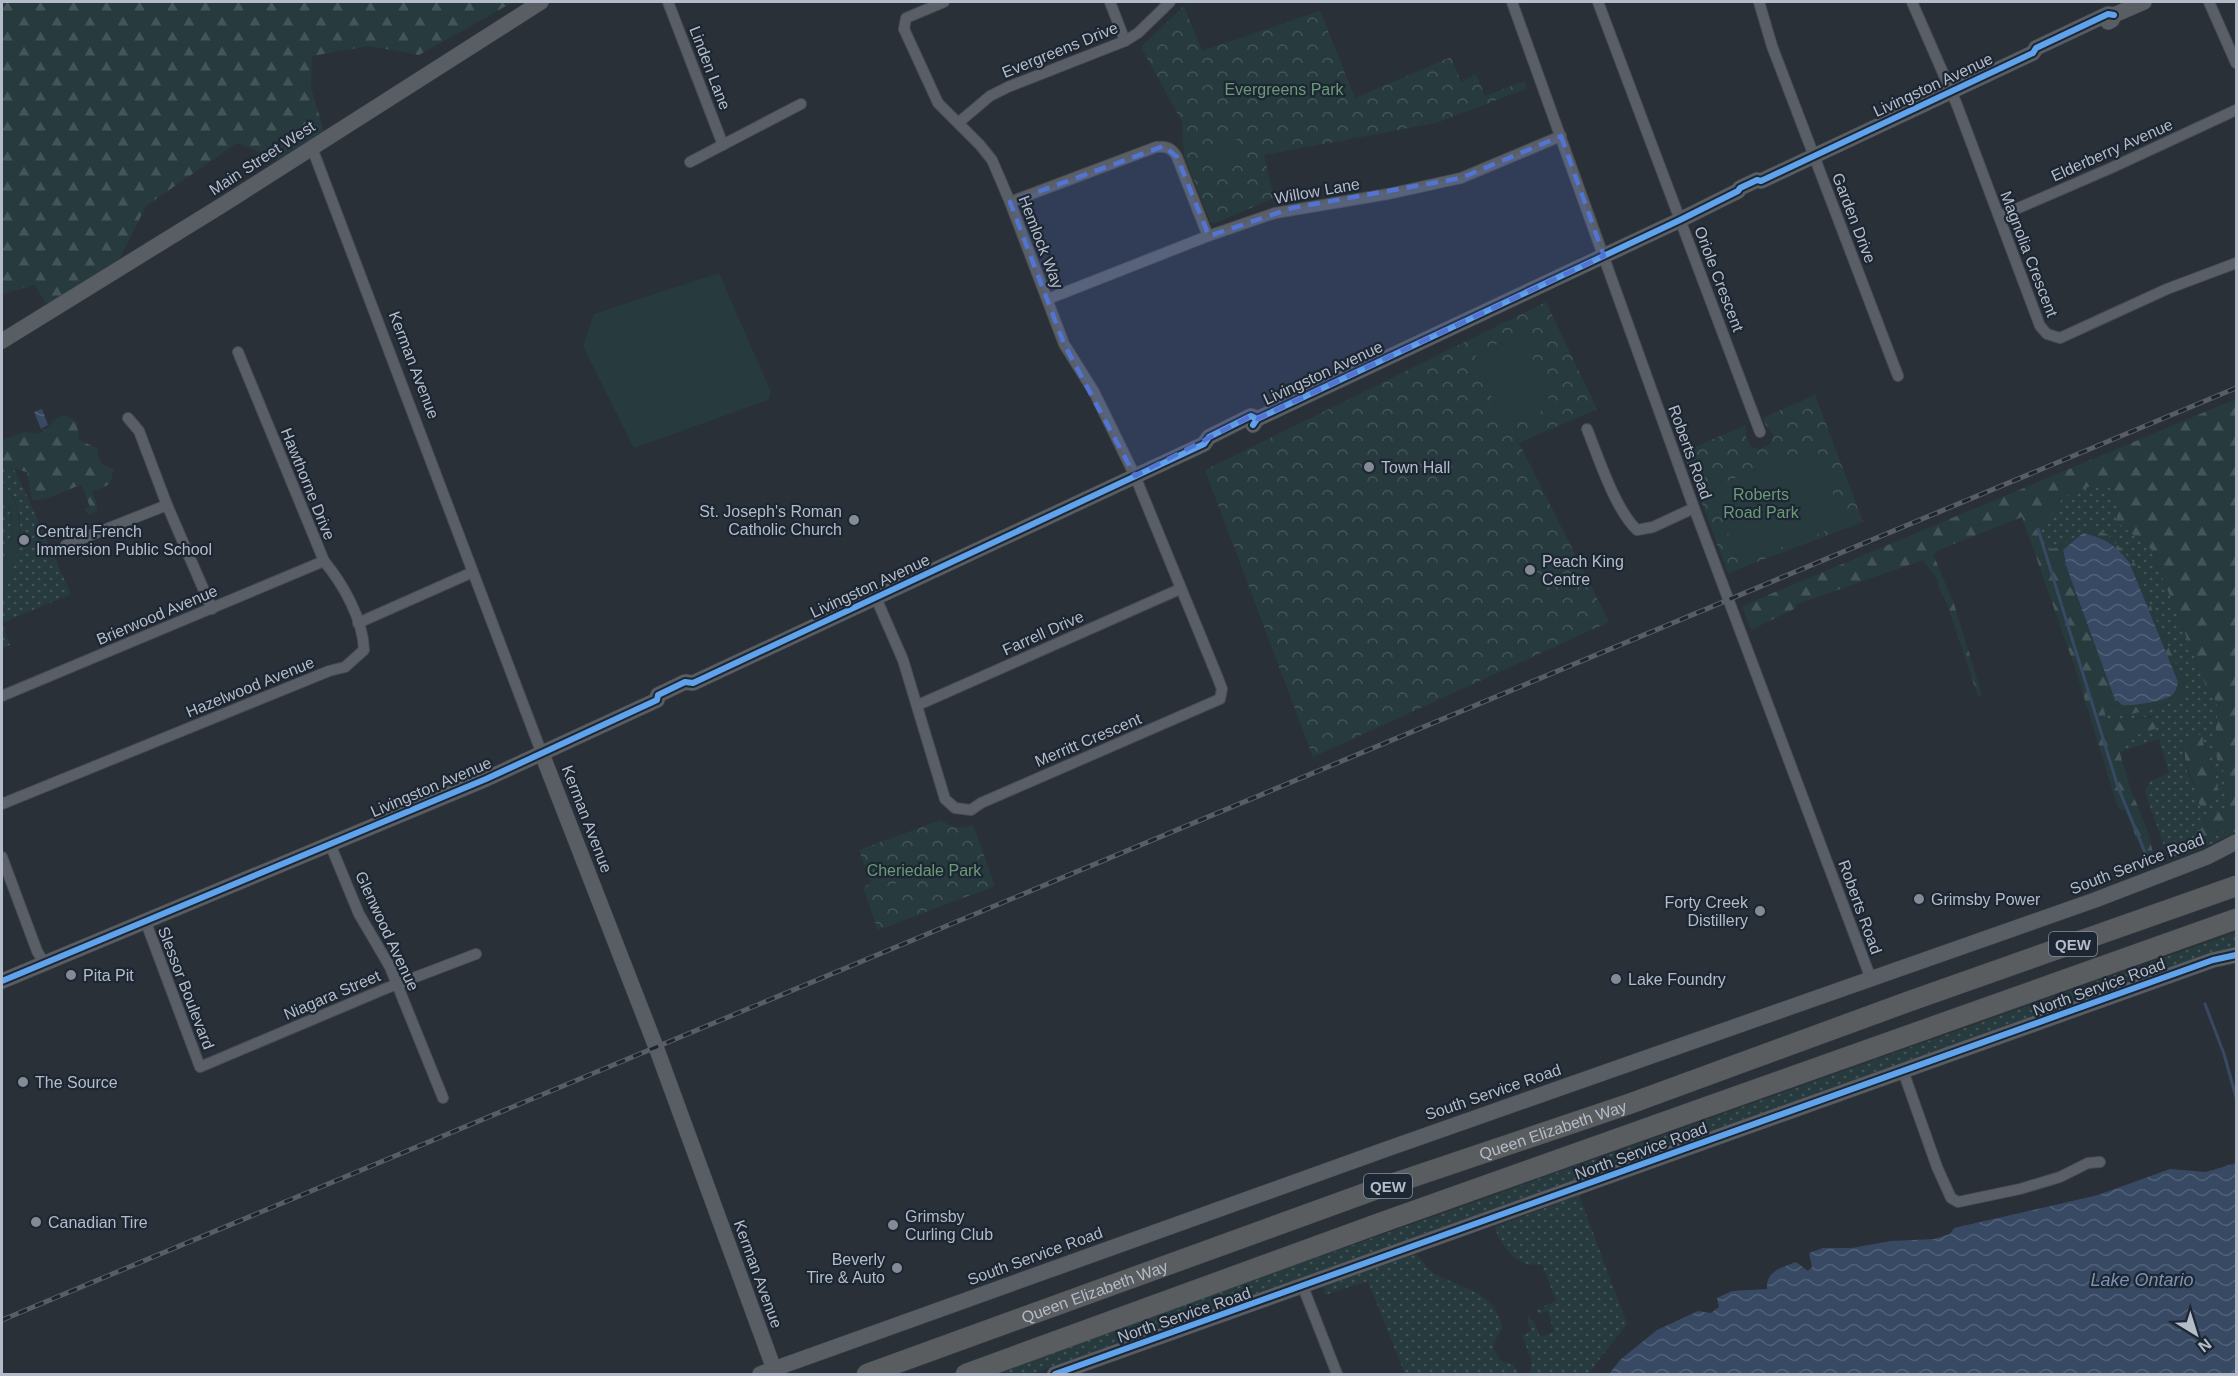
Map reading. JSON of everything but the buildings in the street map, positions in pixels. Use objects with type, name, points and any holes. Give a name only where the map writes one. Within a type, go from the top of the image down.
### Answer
[{"type":"highway","name":"Queen Elizabeth Way","points":[[867,1374],[1374,1190],[1629,1104],[1910,1001],[2236,886]]},
{"type":"highway","name":"Queen Elizabeth Way","points":[[966,1374],[1425,1207],[2236,919]]},
{"type":"street","name":"Main Street West","points":[[2,341],[541,2]]},
{"type":"street","name":"Linden Lane","points":[[668,2],[723,145]]},
{"type":"street","name":"Hemlock Way","points":[[944,2],[906,18],[904,29],[938,103],[992,160],[1010,201],[1064,344],[1094,392],[1135,476]]},
{"type":"street","points":[[1110,2],[1125,41]]},
{"type":"street","name":"Evergreens Drive","points":[[958,123],[990,96],[1008,87],[1125,41],[1138,33],[1170,2]]},
{"type":"street","name":"Roberts Road","points":[[1512,2],[1694,508],[1871,979]]},
{"type":"street","name":"Oriole Crescent","points":[[1598,2],[1760,432]]},
{"type":"street","name":"Garden Drive","points":[[1759,2],[1772,46],[1898,376]]},
{"type":"street","name":"Magnolia Crescent","points":[[1912,2],[1951,91],[2043,331],[2060,338],[2167,289],[2236,263]]},
{"type":"street","name":"Livingston Avenue","points":[[2,981],[542,754],[657,700],[658,695],[685,682],[693,683],[1204,444],[1209,437],[1251,416],[1257,419],[1680,220],[1740,188],[1757,180],[1761,181],[2033,53],[2036,48],[2108,14],[2114,15],[2144,2]]},
{"type":"street","points":[[2209,2],[2236,63]]},
{"type":"street","points":[[690,162],[801,104]]},
{"type":"street","name":"Elderberry Avenue","points":[[2000,216],[2236,110]]},
{"type":"street","name":"Willow Lane","points":[[1048,299],[1208,236],[1292,208],[1388,194],[1461,178],[1561,136]]},
{"type":"street","points":[[1010,201],[1164,146],[1173,150],[1177,157],[1208,236]]},
{"type":"street","name":"Kerman Avenue","points":[[312,148],[656,1047],[767,1372]]},
{"type":"street","name":"Hawthorne Drive","points":[[238,352],[324,561],[338,579],[358,623]]},
{"type":"street","points":[[128,418],[139,431],[167,505],[212,609]]},
{"type":"street","points":[[1587,429],[1618,501],[1628,521],[1637,530],[1653,527],[1694,508]]},
{"type":"street","name":"Merritt Crescent","points":[[876,598],[903,660],[945,799],[955,808],[971,810],[981,803],[1212,704],[1220,699],[1222,689],[1135,476]]},
{"type":"street","points":[[66,545],[167,505]]},
{"type":"street","name":"Brierwood Avenue","points":[[2,696],[324,561]]},
{"type":"street","points":[[358,623],[473,572]]},
{"type":"street","name":"Farrell Drive","points":[[918,705],[1180,589]]},
{"type":"street","name":"Hazelwood Avenue","points":[[2,804],[329,671],[345,667],[364,650],[358,623]]},
{"type":"street","name":"South Service Road","points":[[767,1372],[1373,1154],[2139,884],[2207,857],[2236,842]]},
{"type":"street","name":"Glenwood Avenue","points":[[330,844],[359,914],[390,967],[443,1098]]},
{"type":"street","points":[[2,856],[37,951],[44,963]]},
{"type":"street","name":"Slessor Boulevard","points":[[145,920],[200,1067]]},
{"type":"street","name":"Niagara Street","points":[[200,1067],[397,984],[476,954]]},
{"type":"street","name":"North Service Road","points":[[1055,1374],[2213,960],[2236,955]]},
{"type":"street","points":[[1903,1071],[1937,1167],[1951,1198],[1958,1203],[2020,1189],[2060,1177],[2088,1163],[2100,1162]]},
{"type":"street","points":[[1302,1287],[1337,1374]]},
{"type":"highlighted area","points":[[1561,136],[1604,256],[1257,419],[1251,416],[1135,476],[1064,344],[1010,202],[1164,146],[1177,157],[1209,236],[1292,208],[1461,178]]},
{"type":"green space","points":[[2,2],[513,2],[419,55],[369,46],[312,56],[311,88],[324,131],[280,160],[237,143],[146,206],[120,258],[47,305],[35,285],[2,294]]},
{"type":"green space","name":"Evergreens Park","points":[[1184,6],[1202,51],[1320,11],[1355,98],[1451,57],[1461,82],[1476,74],[1485,96],[1525,81],[1526,89],[1436,123],[1264,155],[1274,198],[1215,223],[1210,221],[1184,155],[1182,122],[1141,47]]},
{"type":"green space","points":[[1215,136],[1237,138],[1234,168],[1213,166]]},
{"type":"green space","points":[[719,273],[771,392],[768,400],[634,448],[583,346],[594,314]]},
{"type":"green space","name":"Peach King Centre","points":[[1546,302],[1597,409],[1519,443],[1609,622],[1313,757],[1205,470]]},
{"type":"green space","points":[[1523,334],[1552,407],[1503,426],[1475,353]]},
{"type":"green space","name":"Roberts Road Park","points":[[1815,395],[1863,522],[1728,573],[1683,452],[1746,425],[1746,438],[1752,447],[1759,449],[1766,447],[1774,435],[1763,418]]},
{"type":"green space","points":[[2236,399],[2236,825],[2198,844],[2196,837],[2208,817],[2226,807],[2223,764],[2217,760],[2215,737],[2218,709],[2215,699],[2208,691],[2151,549],[2116,521],[2119,507],[2109,486],[2098,483],[2063,497],[2044,527],[2035,527],[2046,549],[2058,548],[2089,528],[2107,534],[2136,565],[2154,615],[2184,682],[2181,699],[2126,716],[2103,707],[2106,717],[2112,719],[2126,720],[2146,717],[2158,720],[2155,729],[2141,733],[2118,747],[2131,790],[2148,832],[2153,853],[2146,860],[2125,811],[2118,808],[2075,668],[2022,517],[1933,554],[1954,604],[1982,695],[1978,696],[1938,580],[1923,560],[1795,605],[1796,608],[1753,629],[1750,628],[1742,606]],"holes":[[[2083,534],[2164,651],[2178,681],[2067,568],[2063,550]]]},
{"type":"green space","points":[[65,415],[77,422],[79,440],[97,448],[100,462],[109,468],[114,468],[110,484],[92,492],[97,510],[90,515],[84,509],[90,507],[82,485],[45,499],[32,500],[27,472],[11,468],[2,462],[3,440],[24,432],[40,434],[57,418]]},
{"type":"green space","points":[[2,446],[71,594],[2,623],[2,601],[20,537],[20,516],[14,498],[2,481]]},
{"type":"green space","points":[[1816,448],[1844,524],[1739,563],[1711,487]]},
{"type":"green space","points":[[2,481],[12,495],[18,510],[20,525],[16,555],[2,601],[2,571],[12,536],[11,511],[2,495]]},
{"type":"green space","points":[[2098,483],[2109,486],[2119,507],[2116,521],[2151,549],[2208,691],[2215,699],[2218,709],[2215,737],[2223,764],[2226,807],[2196,837],[2198,844],[2236,825],[2236,832],[2201,849],[2172,859],[2167,854],[2145,792],[2149,782],[2169,773],[2159,739],[2119,752],[2118,747],[2141,733],[2155,729],[2151,716],[2113,721],[2106,718],[2103,706],[2126,716],[2181,699],[2184,682],[2154,615],[2136,565],[2089,528],[2058,548],[2046,549],[2035,526],[2044,527],[2063,497]],"holes":[[[2203,743],[2213,768],[2195,788],[2183,755]]]},
{"type":"green space","points":[[2,495],[12,524],[2,571]]},
{"type":"green space","points":[[2,623],[10,645],[2,648]]},
{"type":"green space","points":[[2198,734],[2203,737],[2203,743],[2218,784],[2214,800],[2201,809],[2185,757],[2190,738]]},
{"type":"green space","name":"Cheriedale Park","points":[[941,820],[956,827],[973,825],[995,886],[878,930],[863,887],[871,883],[859,850]]},
{"type":"green space","points":[[898,883],[902,898],[887,903],[882,888]]},
{"type":"green space","points":[[2236,932],[2236,948],[2108,989],[1031,1374],[989,1374]]},
{"type":"green space","points":[[1579,1195],[1627,1324],[1588,1374],[1531,1374],[1532,1362],[1522,1335],[1531,1331],[1527,1318],[1530,1316],[1533,1320],[1540,1337],[1554,1332],[1548,1311],[1539,1314],[1537,1310],[1544,1309],[1544,1306],[1556,1301],[1542,1264],[1526,1264],[1512,1255],[1501,1242],[1495,1227]]},
{"type":"green space","points":[[1415,1253],[1435,1274],[1485,1298],[1492,1306],[1503,1328],[1493,1348],[1500,1360],[1514,1365],[1518,1374],[1405,1374],[1368,1281],[1325,1295],[1324,1287]]},
{"type":"water","points":[[42,409],[48,425],[41,429],[34,412]]},
{"type":"water","points":[[2083,533],[2109,543],[2129,562],[2178,682],[2172,695],[2162,700],[2127,705],[2122,705],[2114,697],[2067,568],[2063,550]]},
{"type":"water","name":"Lake Ontario","points":[[2236,1163],[2236,1374],[1609,1374],[1621,1359],[1657,1330],[1698,1311],[1711,1313],[1719,1307],[1717,1298],[1732,1291],[1767,1289],[1767,1283],[1772,1274],[1785,1266],[1796,1262],[1808,1271],[1812,1267],[1809,1253],[1823,1248],[1852,1248],[1891,1241],[1934,1239],[1950,1234],[1954,1228],[2098,1195],[2170,1169],[2206,1172]]},
{"type":"waterway","points":[[2038,529],[2118,787],[2147,857]]},
{"type":"waterway","points":[[2205,1004],[2224,1054],[2236,1097]]},
{"type":"railway","points":[[2,1320],[2236,388]]},
{"type":"cycle path","points":[[1253,425],[1257,419],[1680,220],[1740,188],[1757,180],[1761,181],[2033,53],[2036,48],[2108,14],[2114,15]]},
{"type":"cycle path","points":[[2,981],[486,779],[657,700],[658,695],[685,682],[693,683],[1204,444],[1209,437],[1251,416],[1257,419]]},
{"type":"cycle path","points":[[1055,1374],[2213,960],[2236,955]]},
{"type":"place","name":"Town Hall","points":[[1369,467]]},
{"type":"place","name":"St. Joseph's Roman Catholic Church","points":[[854,520]]},
{"type":"place","name":"Central French Immersion Public School","points":[[24,540]]},
{"type":"place","name":"Peach King Centre","points":[[1530,570]]},
{"type":"place","name":"Grimsby Power","points":[[1919,899]]},
{"type":"place","name":"Forty Creek Distillery","points":[[1760,911]]},
{"type":"place","name":"Pita Pit","points":[[71,975]]},
{"type":"place","name":"Lake Foundry","points":[[1616,979]]},
{"type":"place","name":"The Source","points":[[23,1082]]},
{"type":"place","name":"Canadian Tire","points":[[36,1222]]},
{"type":"place","name":"Grimsby Curling Club","points":[[893,1225]]},
{"type":"place","name":"Beverly Tire & Auto","points":[[897,1268]]}]
